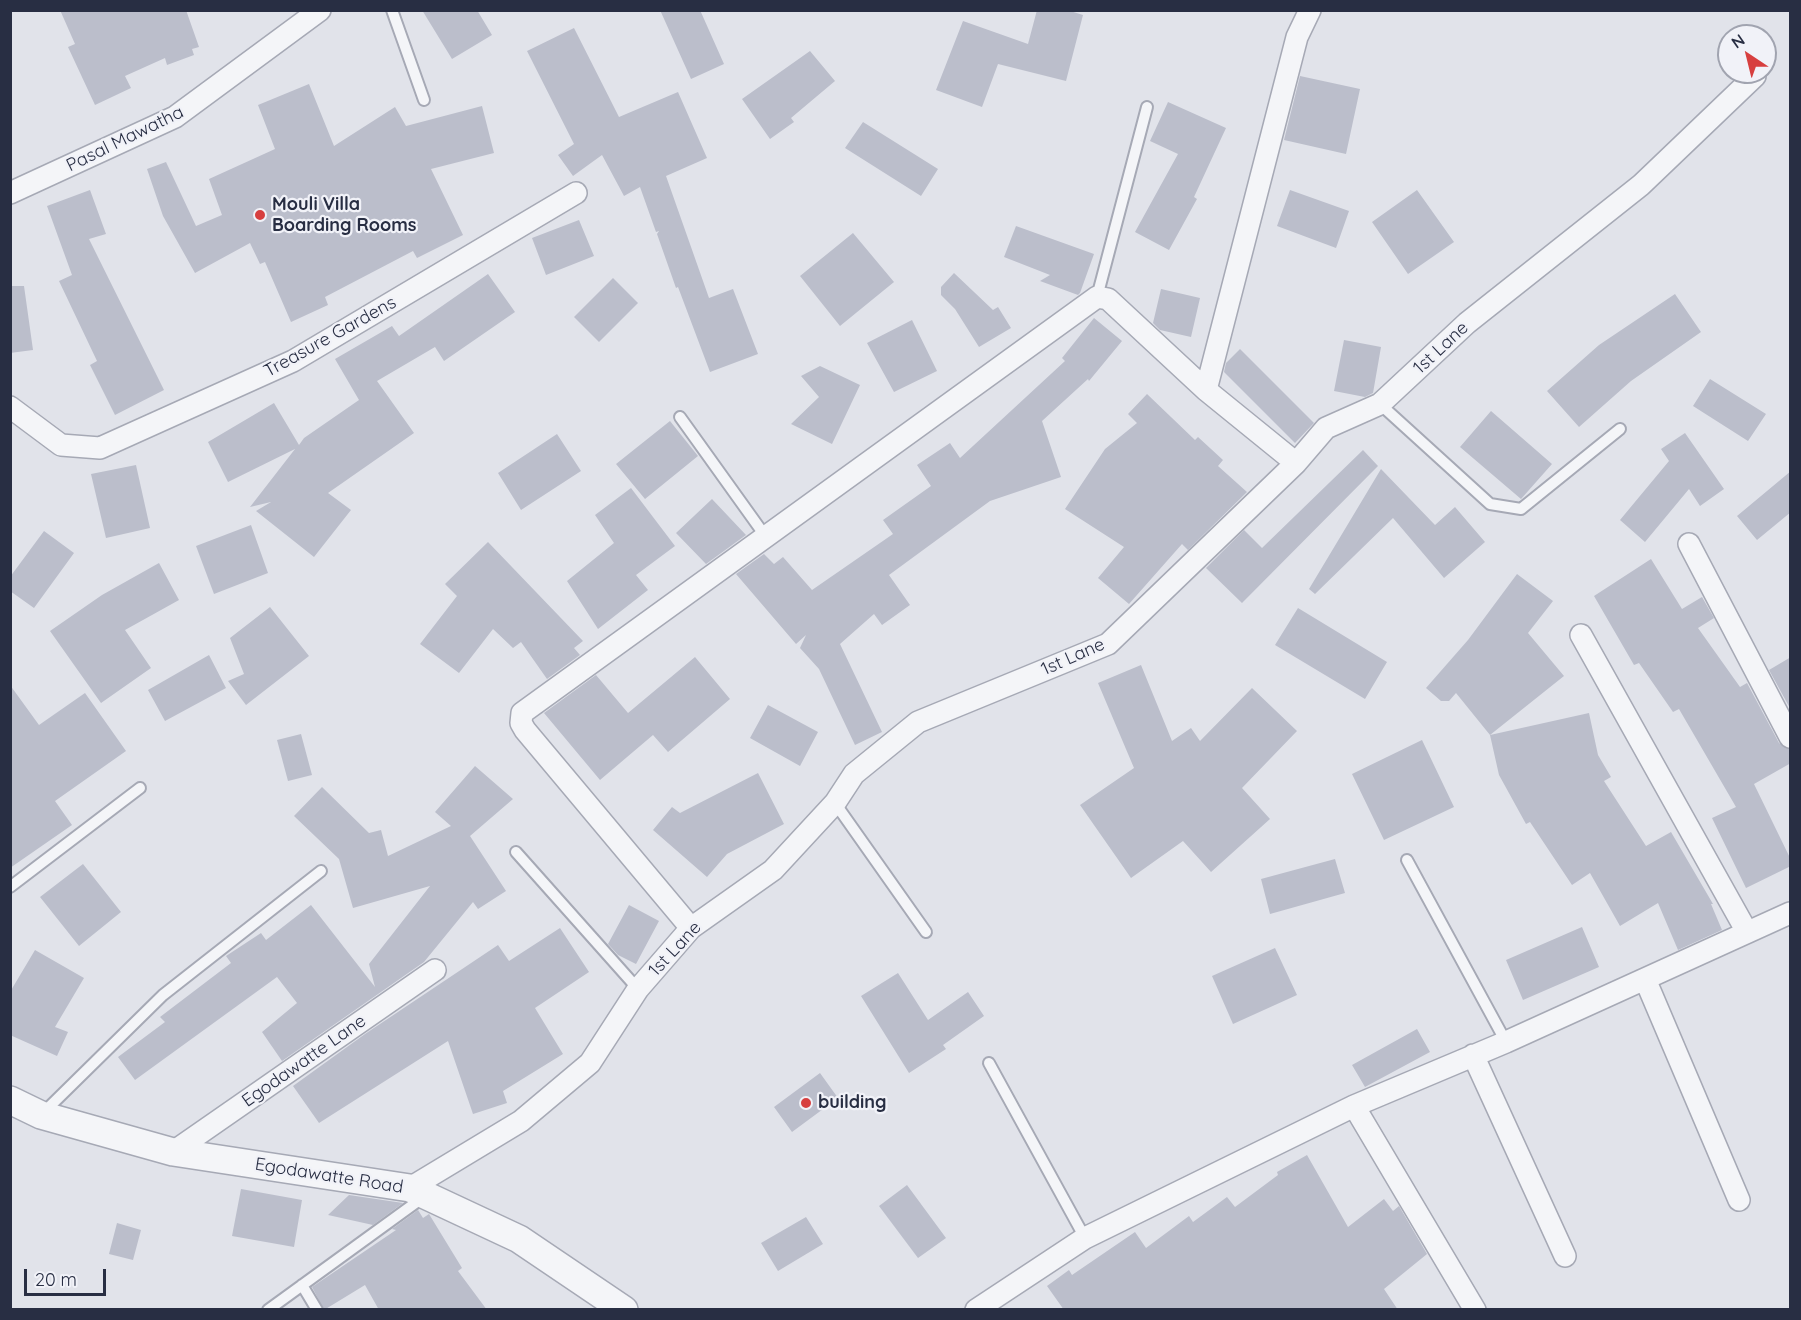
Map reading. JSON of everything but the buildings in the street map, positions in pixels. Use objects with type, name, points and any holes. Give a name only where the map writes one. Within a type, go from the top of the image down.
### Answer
[{"type":"street","name":"Pasal Mawatha","points":[[10,193],[175,117],[320,10]]},
{"type":"street","points":[[1206,390],[1297,37],[1310,10]]},
{"type":"street","name":"1st Lane","points":[[419,1191],[521,1121],[590,1063],[638,989],[691,928],[773,870],[835,803],[854,774],[918,722],[1107,644],[1296,463],[1326,428],[1380,404],[1467,323],[1641,185],[1747,84]]},
{"type":"street","name":"Treasure Gardens","points":[[10,407],[61,445],[100,448],[293,361],[576,193]]},
{"type":"street","points":[[691,928],[525,730],[522,713],[1097,297],[1108,299],[1206,390],[1296,463]]},
{"type":"street","points":[[1689,544],[1791,737]]},
{"type":"street","points":[[1581,635],[1747,932]]},
{"type":"street","points":[[976,1310],[1085,1238],[1354,1106],[1506,1042],[1791,913]]},
{"type":"street","name":"Egodawatte Lane","points":[[173,1152],[435,970]]},
{"type":"street","points":[[1645,979],[1739,1200]]},
{"type":"street","points":[[1473,1055],[1565,1256]]},
{"type":"street","name":"Egodawatte Road","points":[[10,1100],[41,1115],[173,1152],[419,1191],[519,1239],[624,1310]]},
{"type":"street","points":[[1354,1106],[1475,1310]]},
{"type":"lane","points":[[392,10],[424,100]]},
{"type":"lane","points":[[1097,297],[1147,107]]},
{"type":"lane","points":[[1380,404],[1490,504],[1521,509],[1620,429]]},
{"type":"lane","points":[[680,417],[766,537]]},
{"type":"lane","points":[[10,887],[140,788]]},
{"type":"lane","points":[[835,803],[926,932]]},
{"type":"lane","points":[[516,852],[638,989]]},
{"type":"lane","points":[[1407,860],[1506,1042]]},
{"type":"lane","points":[[41,1115],[163,994],[321,872]]},
{"type":"lane","points":[[989,1063],[1085,1238]]},
{"type":"lane","points":[[268,1310],[419,1191]]},
{"type":"lane","points":[[302,1285],[317,1310]]},
{"type":"place","name":"Mouli Villa Boarding Rooms","points":[[260,215]]},
{"type":"place","name":"building","points":[[806,1103]]}]
